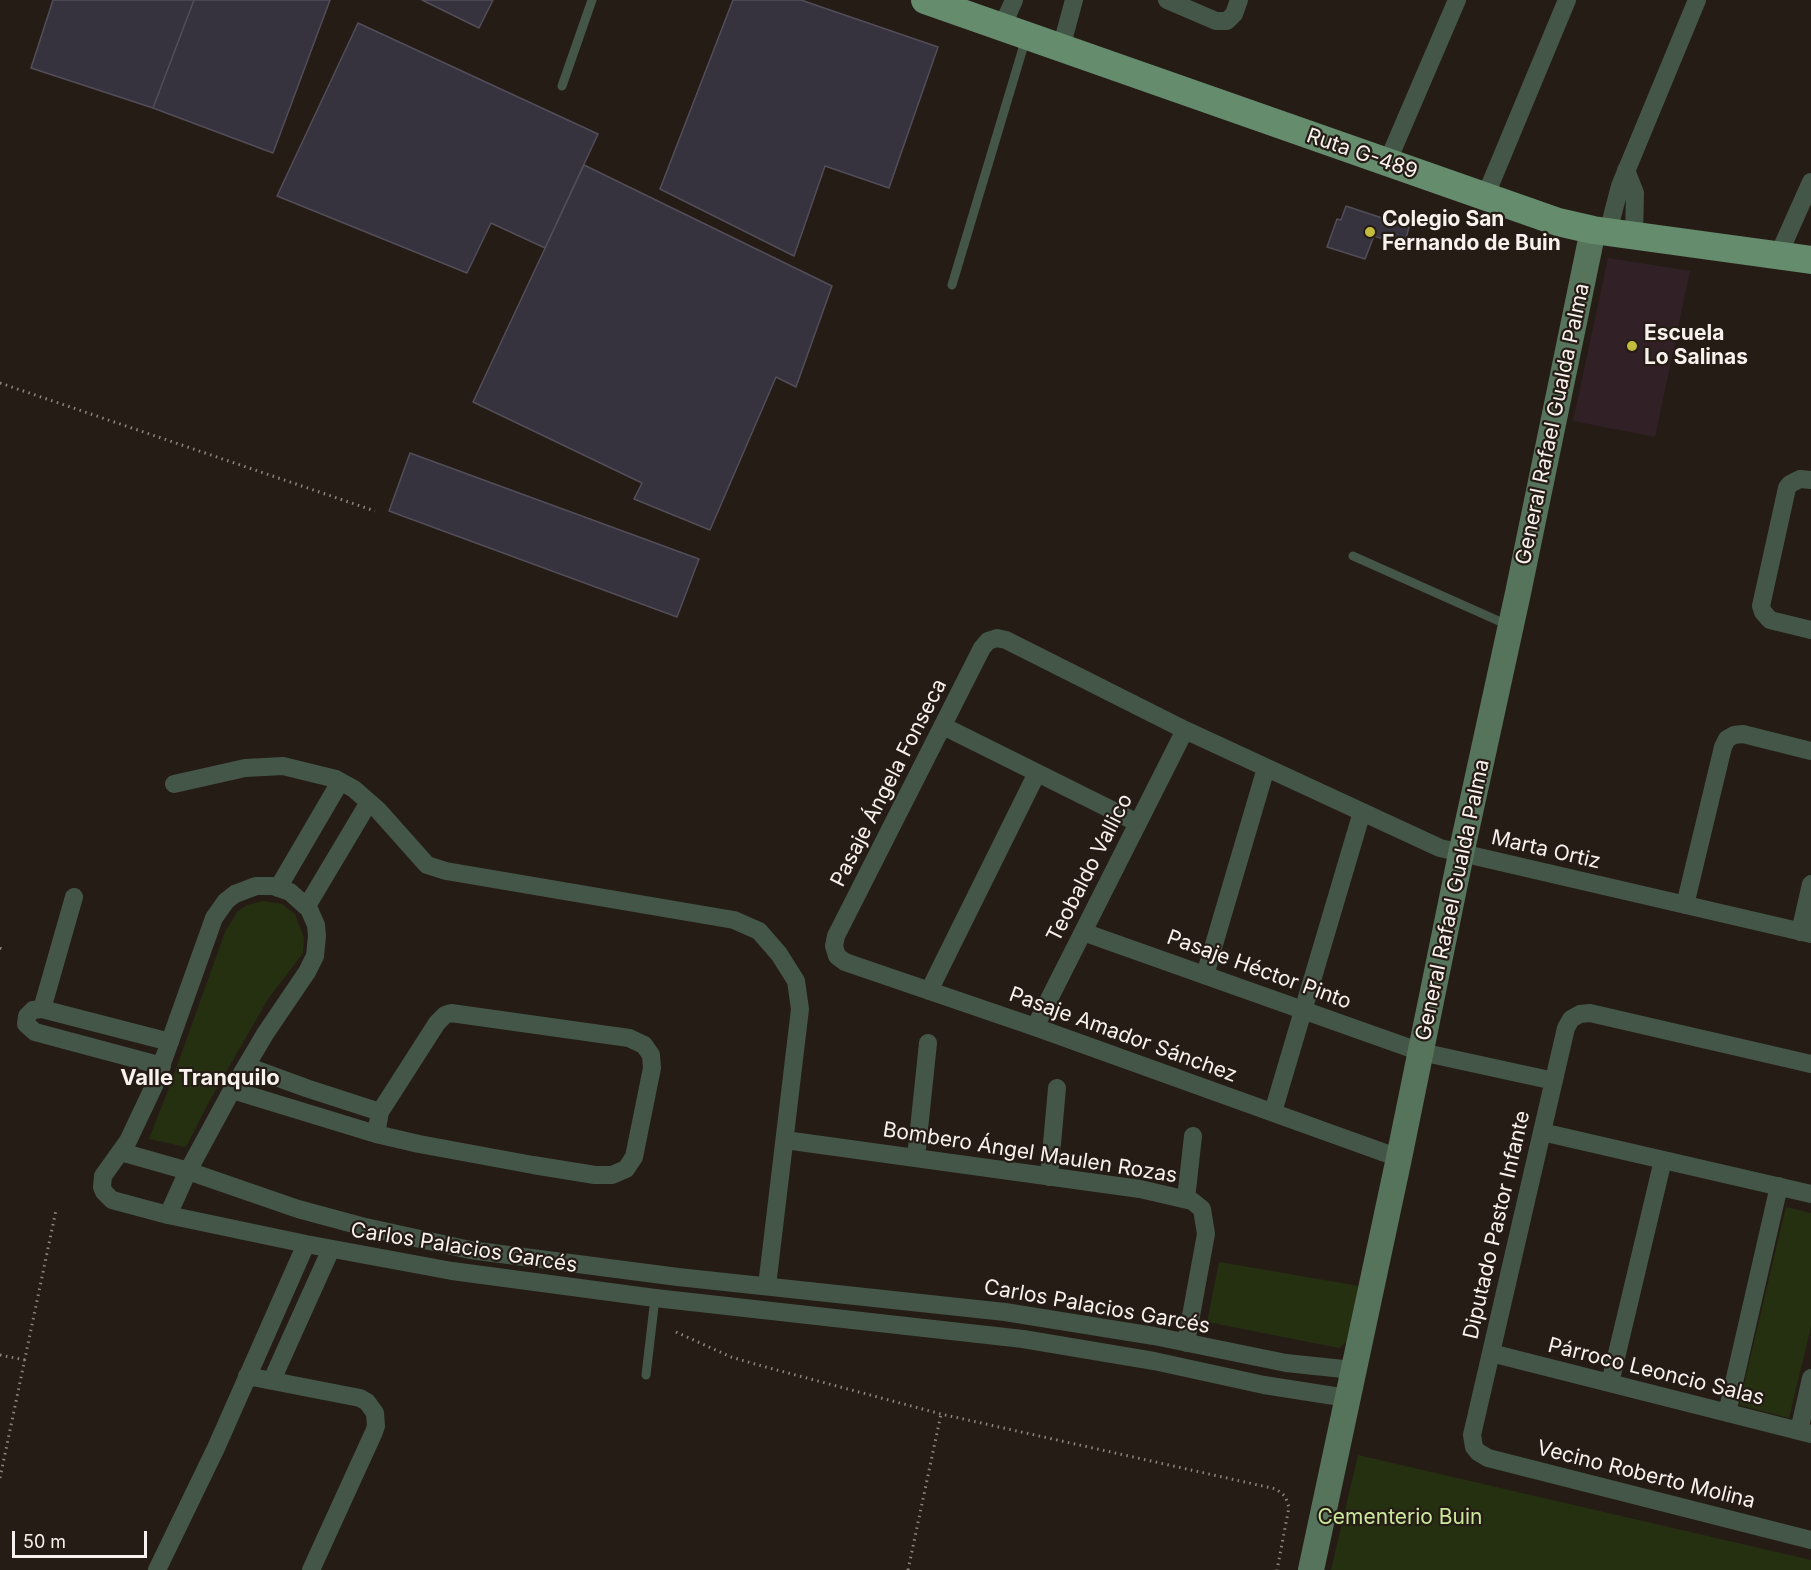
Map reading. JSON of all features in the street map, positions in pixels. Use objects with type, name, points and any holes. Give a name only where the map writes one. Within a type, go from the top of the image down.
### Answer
[{"type":"main road","name":"Ruta G-489","points":[[925,0],[1558,222],[1612,232],[1811,260]]},
{"type":"main road","name":"General Rafael Gualda Palma","points":[[1311,1570],[1511,626],[1612,232]]},
{"type":"street","points":[[1014,0],[1014,31]]},
{"type":"street","points":[[1061,48],[1074,0]]},
{"type":"street","points":[[1167,0],[1216,21],[1227,21],[1234,14],[1239,0]]},
{"type":"street","points":[[1387,163],[1457,0]]},
{"type":"street","points":[[1485,197],[1567,0]]},
{"type":"street","points":[[1612,232],[1626,170],[1697,0]]},
{"type":"street","points":[[1612,232],[1635,193],[1626,170]]},
{"type":"street","points":[[1778,256],[1811,182]]},
{"type":"street","points":[[1803,480],[1787,488],[1761,599],[1763,612],[1770,620],[1811,630]]},
{"type":"street","name":"Marta Ortiz","points":[[992,639],[1006,640],[1185,730],[1440,848],[1805,933]]},
{"type":"street","name":"Pasaje Ángela Fonseca","points":[[835,951],[836,936],[982,648],[992,639]]},
{"type":"street","points":[[943,726],[1138,823]]},
{"type":"street","name":"Teobaldo Vallico","points":[[1035,1027],[1185,730]]},
{"type":"street","points":[[1685,905],[1723,747],[1727,739],[1743,734],[1811,750]]},
{"type":"street","points":[[174,784],[245,768],[283,766],[340,782],[354,789],[369,802],[428,866],[446,872],[734,920],[759,931],[779,954],[796,981],[800,1009],[767,1286]]},
{"type":"street","points":[[1205,975],[1266,768]]},
{"type":"street","points":[[929,991],[1037,773]]},
{"type":"street","points":[[278,888],[340,782]]},
{"type":"street","points":[[306,906],[369,802]]},
{"type":"street","points":[[1273,1112],[1362,812]]},
{"type":"street","points":[[1805,933],[1811,884]]},
{"type":"street","points":[[121,1152],[146,1105],[162,1066],[210,926],[218,910],[235,894],[245,889],[265,886],[278,888],[297,897],[306,906],[316,925],[315,956],[232,1090],[168,1215]]},
{"type":"street","points":[[42,1009],[74,897]]},
{"type":"street","name":"Pasaje Héctor Pinto","points":[[1083,932],[1421,1052],[1554,1081]]},
{"type":"street","name":"Pasaje Amador Sánchez","points":[[835,951],[845,962],[1035,1027],[1399,1158]]},
{"type":"street","points":[[162,1066],[35,1032],[26,1024],[27,1016],[33,1010],[42,1009],[170,1042]]},
{"type":"street","points":[[232,1090],[376,1134],[419,1144],[532,1166],[595,1175],[618,1174],[626,1169],[634,1157],[652,1059],[644,1045],[629,1038],[451,1013],[445,1015],[437,1023],[380,1112],[376,1134]]},
{"type":"street","name":"Diputado Pastor Infante","points":[[1474,1447],[1472,1435],[1566,1028],[1575,1016],[1590,1013],[1811,1064]]},
{"type":"street","points":[[916,1158],[928,1043]]},
{"type":"street","points":[[246,1066],[380,1112]]},
{"type":"street","points":[[1049,1177],[1058,1088]]},
{"type":"street","points":[[1542,1132],[1811,1194]]},
{"type":"street","points":[[1186,1199],[1193,1136]]},
{"type":"street","name":"Bombero Ángel Maulen Rozas","points":[[785,1140],[1140,1190],[1192,1201],[1202,1209],[1206,1234],[1186,1343]]},
{"type":"street","name":"Carlos Palacios Garcés","points":[[1347,1398],[1264,1385],[1154,1361],[1046,1342],[510,1280],[331,1249],[168,1215],[112,1200],[107,1197],[102,1187],[103,1176],[121,1152],[298,1209],[415,1239],[522,1258],[1005,1312],[1103,1327],[1286,1363],[1353,1370]]},
{"type":"street","points":[[1610,1383],[1663,1160]]},
{"type":"street","points":[[1726,1413],[1779,1186]]},
{"type":"street","points":[[157,1570],[195,1492],[306,1244]]},
{"type":"street","points":[[272,1380],[331,1249]]},
{"type":"street","points":[[830,1317],[833,1294]]},
{"type":"street","name":"Párroco Leoncio Salas","points":[[1491,1353],[1805,1432]]},
{"type":"street","points":[[247,1376],[360,1398],[367,1402],[375,1413],[374,1432],[311,1570]]},
{"type":"street","points":[[1805,1432],[1811,1378]]},
{"type":"street","name":"Vecino Roberto Molina","points":[[1474,1447],[1488,1458],[1811,1540]]},
{"type":"lane","points":[[562,86],[592,0]]},
{"type":"lane","points":[[952,285],[1014,31]]},
{"type":"lane","points":[[1353,556],[1511,626]]},
{"type":"lane","points":[[646,1375],[655,1298]]},
{"type":"path","points":[[0,383],[375,511]]},
{"type":"path","points":[[0,1478],[56,1210]]},
{"type":"path","points":[[676,1332],[711,1349],[752,1363],[941,1414],[1276,1489],[1285,1496],[1289,1507],[1276,1570]]},
{"type":"path","points":[[0,1355],[24,1360]]},
{"type":"path","points":[[908,1570],[941,1414]]},
{"type":"shaded area","name":"Escuela Lo Salinas","points":[[1608,258],[1690,271],[1655,437],[1573,421]]},
{"type":"green space","points":[[263,901],[282,904],[295,914],[304,938],[303,953],[268,999],[186,1147],[149,1139],[225,932],[237,912],[247,905]]},
{"type":"green space","points":[[1786,1207],[1811,1213],[1811,1327],[1789,1418],[1739,1405]]},
{"type":"green space","points":[[1219,1262],[1359,1286],[1349,1340],[1339,1348],[1207,1322]]},
{"type":"green space","name":"Cementerio Buin","points":[[1358,1455],[1811,1560],[1811,1570],[1331,1570]]},
{"type":"building","points":[[53,0],[194,0],[153,108],[31,68]]},
{"type":"building","points":[[194,0],[330,0],[273,153],[153,108]]},
{"type":"building","points":[[422,0],[493,0],[479,28]]},
{"type":"building","points":[[733,0],[801,0],[938,47],[889,188],[825,166],[794,256],[660,189]]},
{"type":"building","points":[[358,23],[598,134],[545,248],[491,223],[467,273],[277,196]]},
{"type":"building","points":[[584,165],[832,286],[796,387],[776,377],[710,530],[634,499],[642,483],[473,402]]},
{"type":"building","name":"Colegio San Fernando de Buin","points":[[1346,206],[1409,227],[1404,246],[1374,236],[1365,259],[1327,247],[1337,219],[1341,220]]},
{"type":"building","points":[[410,453],[699,559],[677,617],[389,511]]},
{"type":"place","name":"Colegio San Fernando de Buin","points":[[1370,232]]},
{"type":"place","name":"Escuela Lo Salinas","points":[[1632,346]]},
{"type":"district","name":"Valle Tranquilo","points":[[200,1078]]}]
